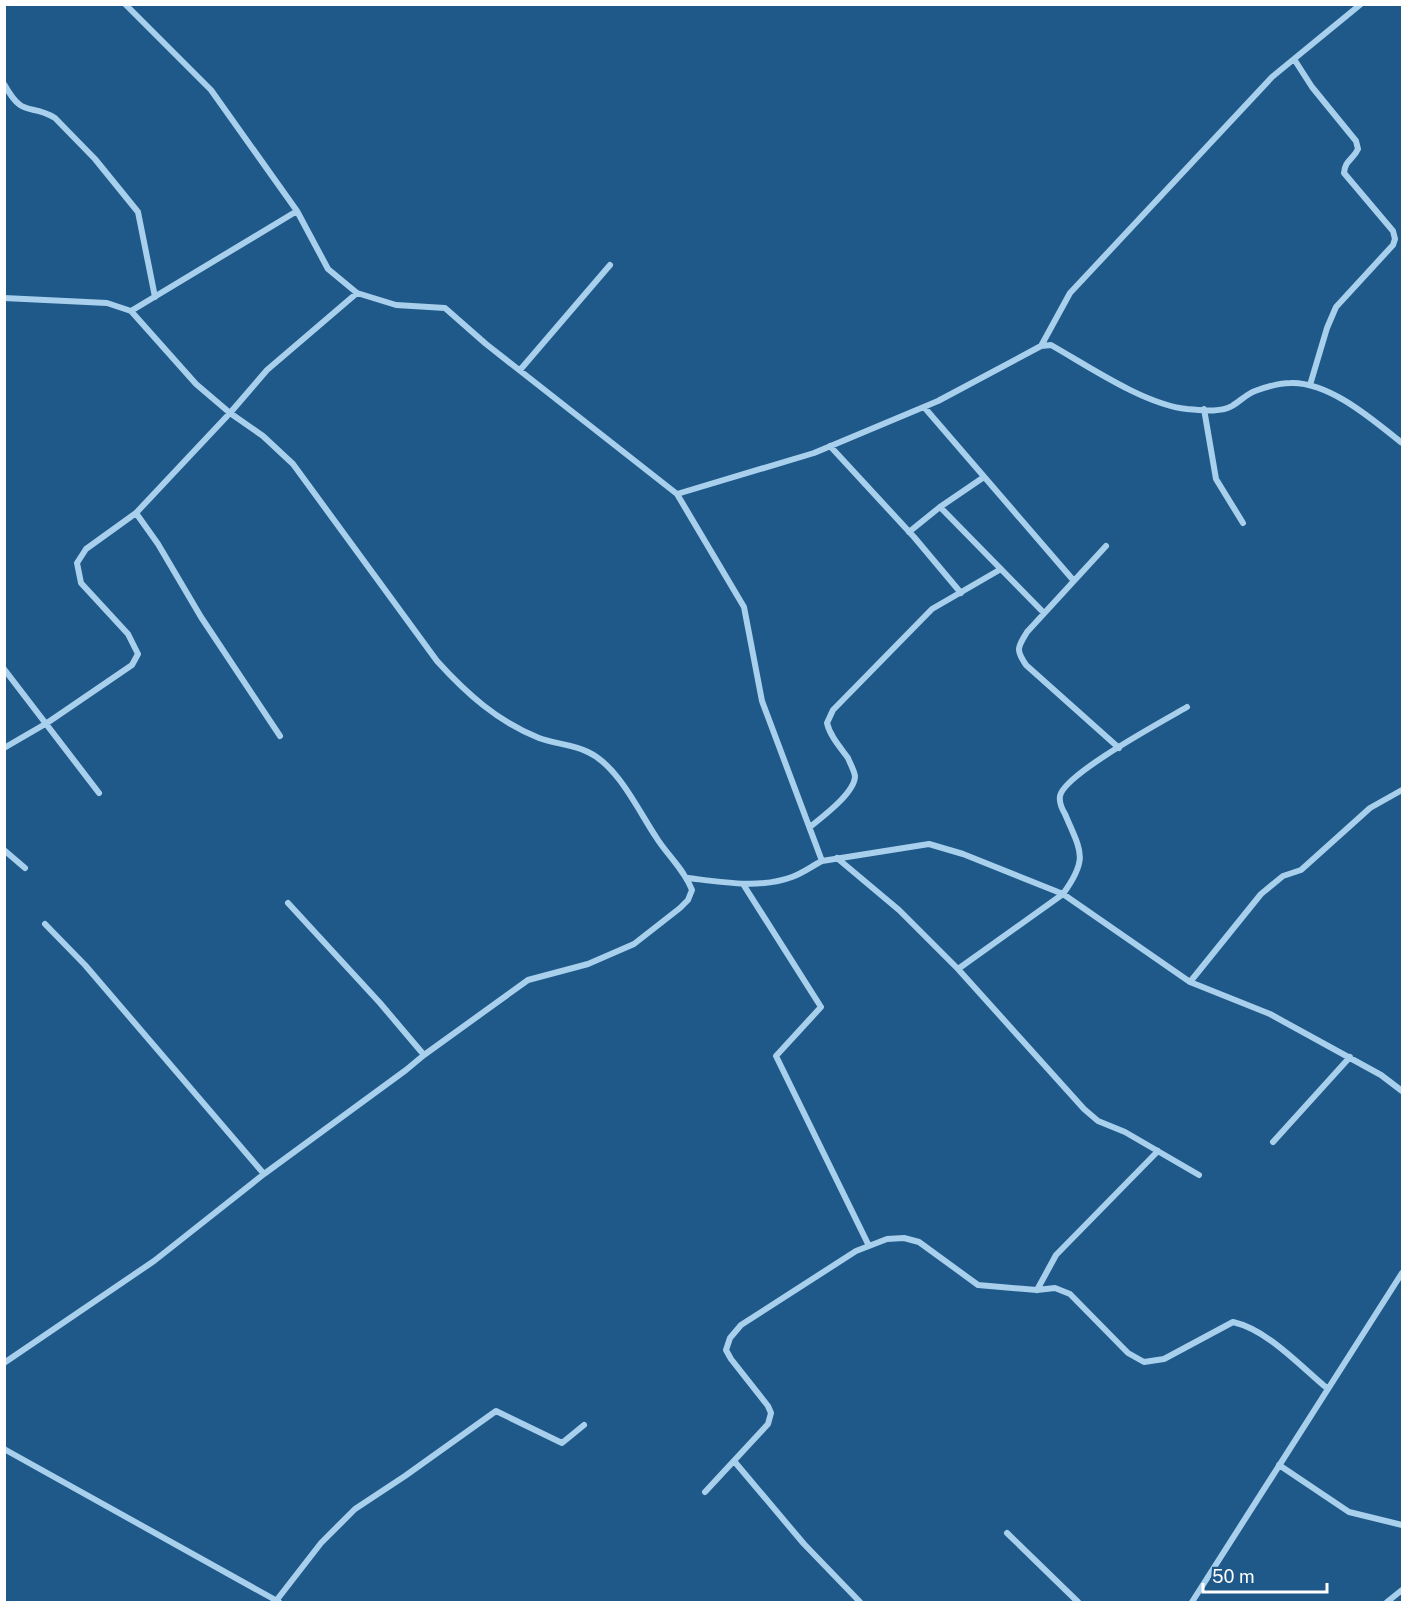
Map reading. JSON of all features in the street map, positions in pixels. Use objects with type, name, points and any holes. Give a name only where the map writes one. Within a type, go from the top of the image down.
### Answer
[{"type":"street","points":[[125,4],[211,90],[297,211],[328,269],[357,293],[396,305],[445,308],[677,494],[744,607],[762,701],[822,861]]},
{"type":"street","points":[[1041,346],[1070,293],[1272,77],[1361,4]]},
{"type":"street","points":[[1294,59],[1312,87],[1356,141],[1358,149],[1345,165],[1344,173],[1393,231],[1395,239],[1393,245],[1336,307],[1327,328],[1310,386]]},
{"type":"street","points":[[4,84],[21,107],[55,118],[95,159],[138,212],[155,297]]},
{"type":"street","points":[[131,311],[297,211]]},
{"type":"street","points":[[520,370],[610,265]]},
{"type":"street","points":[[4,748],[47,723],[132,665],[138,654],[128,634],[81,584],[77,563],[86,549],[136,513],[267,370],[357,293]]},
{"type":"street","points":[[4,298],[107,303],[131,311],[196,384],[230,413],[263,436],[293,464],[437,662],[462,689],[485,708],[518,729],[540,739],[587,751],[598,759],[610,770],[637,805],[656,838],[688,878],[692,890],[688,900],[634,944],[588,964],[528,980],[424,1054],[264,1174],[154,1261],[4,1363]]},
{"type":"street","points":[[677,494],[814,453],[924,407],[1041,346],[1051,345],[1110,380],[1152,399],[1185,409],[1219,410],[1231,407],[1253,391],[1291,383],[1326,390],[1402,443]]},
{"type":"street","points":[[924,407],[1074,581]]},
{"type":"street","points":[[1204,410],[1216,479],[1243,523]]},
{"type":"street","points":[[830,446],[961,593]]},
{"type":"street","points":[[909,532],[940,507],[984,477]]},
{"type":"street","points":[[940,507],[1044,613]]},
{"type":"street","points":[[136,513],[158,544],[201,617],[280,736]]},
{"type":"street","points":[[1106,546],[1027,632],[1019,646],[1019,654],[1026,665],[1119,748]]},
{"type":"street","points":[[810,827],[844,797],[855,775],[850,762],[826,723],[833,710],[932,609],[1001,569]]},
{"type":"street","points":[[4,669],[99,793]]},
{"type":"street","points":[[958,969],[1062,894],[1075,877],[1081,851],[1060,798],[1063,789],[1086,768],[1187,707]]},
{"type":"street","points":[[1190,982],[1273,883],[1283,876],[1301,870],[1370,808],[1402,790]]},
{"type":"street","points":[[688,878],[743,884],[771,882],[792,877],[822,861],[929,844],[963,854],[1062,894],[1190,982],[1270,1014],[1381,1075],[1402,1091]]},
{"type":"street","points":[[4,850],[26,868]]},
{"type":"street","points":[[837,858],[899,910],[958,969],[1084,1109],[1098,1120],[1125,1132],[1199,1175]]},
{"type":"street","points":[[743,884],[821,1007],[776,1056],[869,1246]]},
{"type":"street","points":[[288,903],[424,1054]]},
{"type":"street","points":[[45,924],[85,965],[264,1174]]},
{"type":"street","points":[[1273,1142],[1350,1057]]},
{"type":"street","points":[[1037,1290],[1056,1255],[1158,1151]]},
{"type":"street","points":[[705,1492],[768,1425],[771,1413],[726,1350],[730,1338],[741,1325],[856,1251],[887,1239],[904,1238],[919,1242],[978,1285],[1037,1290],[1055,1288],[1070,1294],[1128,1353],[1144,1362],[1164,1359],[1233,1322],[1244,1324],[1262,1334],[1328,1389]]},
{"type":"street","points":[[1192,1602],[1402,1273]]},
{"type":"street","points":[[4,1449],[277,1602],[321,1543],[355,1509],[496,1411],[562,1443],[584,1425]]},
{"type":"street","points":[[734,1461],[804,1544],[860,1602]]},
{"type":"street","points":[[1278,1465],[1349,1512],[1402,1525]]},
{"type":"street","points":[[1007,1533],[1078,1602]]},
{"type":"street","points":[[1387,1602],[1402,1590]]}]
